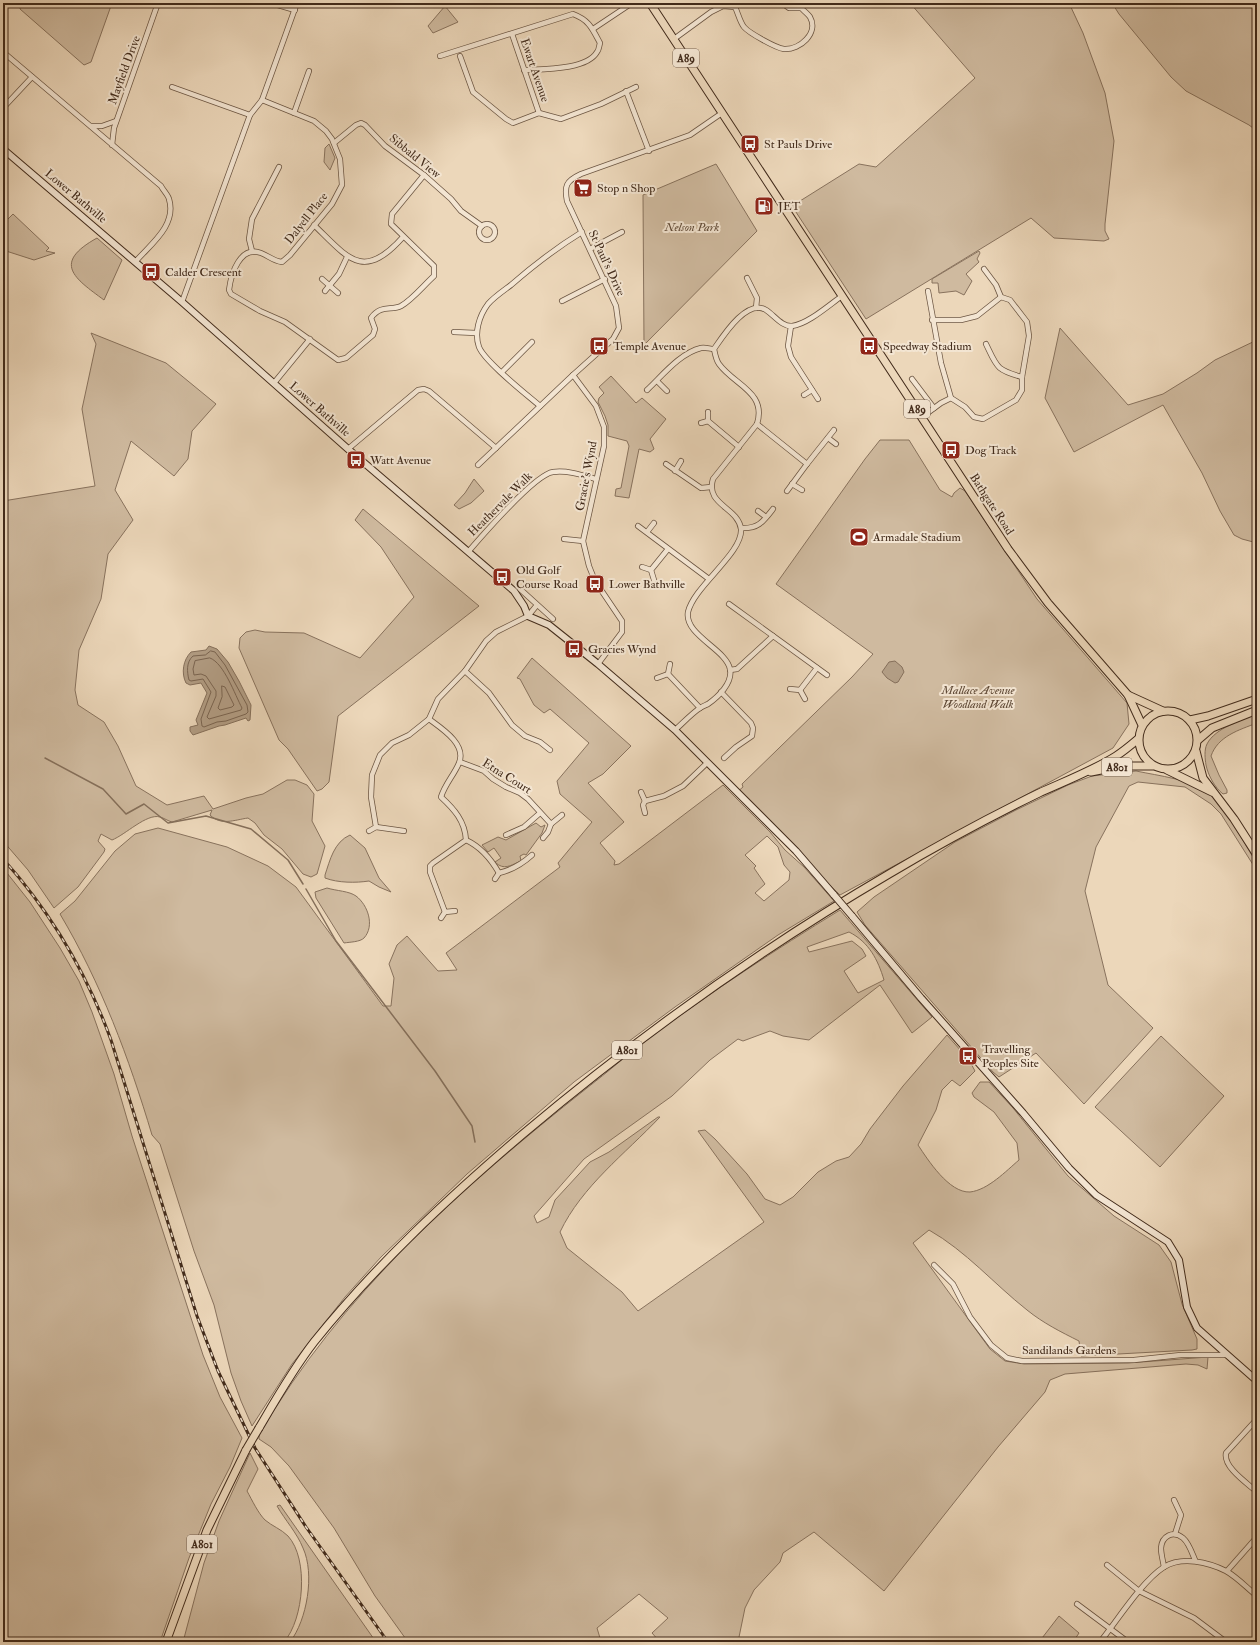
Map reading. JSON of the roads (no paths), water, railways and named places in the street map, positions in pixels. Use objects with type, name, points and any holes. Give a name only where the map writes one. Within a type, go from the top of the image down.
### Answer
[{"type":"main road","name":"A89","points":[[650,3],[722,113]]},
{"type":"main road","name":"Bathgate Road","points":[[722,113],[1008,549],[1048,603],[1128,695],[1142,726]]},
{"type":"main road","name":"Lower Bathville","points":[[3,149],[136,261],[348,449],[514,591],[524,606],[528,616]]},
{"type":"main road","points":[[528,616],[549,625],[598,664],[675,730],[796,852],[921,998],[1023,1112],[1069,1168],[1096,1194],[1168,1242],[1179,1260],[1186,1307],[1197,1328],[1257,1381]]},
{"type":"main road","name":"Bathgate Road","points":[[1128,695],[1163,711]]},
{"type":"main road","points":[[1167,770],[1183,765],[1190,760],[1196,751],[1198,740],[1196,729],[1190,720],[1208,716],[1257,699]]},
{"type":"main road","name":"A89","points":[[1163,711],[1171,710],[1181,713],[1190,720]]},
{"type":"main road","points":[[1198,740],[1212,728],[1257,710]]},
{"type":"main road","points":[[1163,711],[1148,717],[1142,726],[1138,739],[1142,754],[1154,766],[1167,770],[1214,793]]},
{"type":"main road","name":"A801","points":[[166,1642],[207,1530],[246,1450],[277,1396],[313,1344],[389,1256],[488,1164],[568,1096],[645,1036],[713,986],[774,945],[880,879],[937,846],[995,815],[1114,758],[1138,739]]},
{"type":"main road","points":[[1196,751],[1203,778],[1234,819],[1257,855]]},
{"type":"main road","name":"A801","points":[[1081,774],[1121,766],[1154,766]]},
{"type":"street","name":"Mayfield Drive","points":[[112,145],[116,121],[158,3]]},
{"type":"street","points":[[271,3],[295,10]]},
{"type":"street","points":[[182,302],[250,115],[262,100],[298,3]]},
{"type":"street","points":[[593,29],[632,3]]},
{"type":"street","points":[[674,39],[710,12],[723,6],[735,7],[740,3]]},
{"type":"street","points":[[735,7],[744,27],[754,35],[784,49],[795,48],[807,40],[813,29],[810,17],[801,8],[789,8],[782,3]]},
{"type":"street","points":[[440,56],[573,14],[584,18],[593,29],[600,43],[597,52],[587,61],[570,67],[524,70]]},
{"type":"street","name":"Ewart Avenue","points":[[512,34],[539,113]]},
{"type":"street","points":[[3,52],[161,186],[169,199],[170,216],[166,227],[136,261]]},
{"type":"street","points":[[460,56],[474,92],[506,119],[513,123],[539,113],[561,119],[601,104],[636,87]]},
{"type":"street","points":[[294,113],[309,71]]},
{"type":"street","points":[[3,108],[32,77]]},
{"type":"street","points":[[172,86],[250,115]]},
{"type":"street","points":[[626,91],[649,150]]},
{"type":"street","name":"Dalyell Place","points":[[252,251],[262,253],[274,261],[282,262],[290,255],[332,204],[342,185],[340,159],[334,143],[326,131],[314,121],[262,100]]},
{"type":"street","name":"St Paul's Drive","points":[[478,465],[613,339],[619,328],[616,306],[605,279],[567,201],[565,191],[569,182],[581,174],[690,134],[722,113]]},
{"type":"street","points":[[91,126],[108,125],[116,121]]},
{"type":"street","name":"Sibbald View","points":[[334,143],[356,124],[361,123],[365,125],[385,146],[424,175],[451,199],[461,211],[482,226]]},
{"type":"street","points":[[279,167],[252,219],[249,239],[252,251],[241,256],[237,263],[229,290],[231,294],[260,311],[286,322],[337,359],[344,360],[373,335],[375,329],[371,318],[373,315],[385,308],[400,306],[434,276],[434,266],[391,224],[392,214],[424,175]]},
{"type":"street","points":[[314,226],[347,257],[362,262],[376,260],[391,250],[403,237]]},
{"type":"street","points":[[540,406],[490,362],[479,348],[476,333],[480,316],[488,304],[534,265],[582,232]]},
{"type":"street","points":[[590,248],[622,232]]},
{"type":"street","points":[[325,291],[339,274],[347,257]]},
{"type":"street","points":[[928,291],[932,320],[941,363],[951,398],[965,406],[974,417],[983,419],[1016,400],[1022,390],[1022,377],[1029,336],[1027,322],[1010,300],[1001,297],[996,285],[984,270]]},
{"type":"street","points":[[747,278],[757,298],[756,308]]},
{"type":"street","points":[[322,279],[338,293]]},
{"type":"street","points":[[562,301],[605,279]]},
{"type":"street","points":[[675,730],[700,708],[708,704],[721,692],[729,681],[730,670],[725,658],[696,633],[690,624],[688,614],[692,604],[709,579],[736,547],[740,538],[741,528],[737,518],[716,499],[711,487],[713,479],[757,424],[760,414],[759,405],[752,396],[718,364],[714,349],[723,335],[744,313],[756,308],[765,309],[781,322],[791,326],[805,322],[842,296]]},
{"type":"street","points":[[932,320],[961,320],[977,316],[1001,297]]},
{"type":"street","points":[[791,326],[788,346],[791,357],[818,399]]},
{"type":"street","points":[[454,332],[476,333]]},
{"type":"street","points":[[274,383],[310,339]]},
{"type":"street","points":[[502,372],[532,342]]},
{"type":"street","points":[[986,344],[997,367],[1006,372],[1022,377]]},
{"type":"street","points":[[647,390],[677,362],[691,352],[703,348],[714,349]]},
{"type":"street","name":"Gracie's Wynd","points":[[573,375],[596,406],[604,427],[604,446],[583,541],[588,566],[595,581],[622,621],[622,632],[598,664]]},
{"type":"street","points":[[657,380],[667,391]]},
{"type":"street","points":[[912,380],[934,408]]},
{"type":"street","points":[[348,449],[418,390],[424,389],[429,391],[496,448]]},
{"type":"street","points":[[804,394],[812,390]]},
{"type":"street","points":[[922,417],[951,398]]},
{"type":"street","points":[[708,412],[708,421]]},
{"type":"street","points":[[708,421],[739,447]]},
{"type":"street","points":[[701,423],[708,421]]},
{"type":"street","points":[[757,424],[807,464]]},
{"type":"street","points":[[786,492],[834,430]]},
{"type":"street","points":[[828,438],[836,444]]},
{"type":"street","points":[[675,471],[682,461]]},
{"type":"street","points":[[666,464],[701,488],[711,487]]},
{"type":"street","name":"Heathervale Walk","points":[[468,552],[492,524],[539,478],[551,472],[565,472],[596,479]]},
{"type":"street","points":[[792,484],[802,490]]},
{"type":"street","points":[[741,528],[750,529],[759,525],[773,509]]},
{"type":"street","points":[[758,511],[766,518]]},
{"type":"street","points":[[647,532],[654,523]]},
{"type":"street","points":[[638,526],[709,579]]},
{"type":"street","points":[[564,539],[583,541]]},
{"type":"street","points":[[654,580],[652,570],[668,548]]},
{"type":"street","points":[[642,567],[652,570]]},
{"type":"street","points":[[520,589],[553,619]]},
{"type":"street","points":[[729,604],[827,675]]},
{"type":"street","points":[[376,827],[371,797],[372,775],[380,755],[392,743],[409,735],[429,718],[438,699],[465,671],[486,641],[496,632],[528,616],[537,605]]},
{"type":"street","points":[[730,670],[737,669],[773,636]]},
{"type":"street","points":[[668,674],[670,664]]},
{"type":"street","points":[[800,690],[817,668]]},
{"type":"street","points":[[465,671],[489,693],[512,725],[525,736],[540,742],[550,750]]},
{"type":"street","points":[[668,674],[700,708]]},
{"type":"street","points":[[657,678],[668,674]]},
{"type":"street","points":[[790,689],[800,690]]},
{"type":"street","points":[[800,690],[805,699]]},
{"type":"street","points":[[721,692],[751,723],[753,728],[752,736],[736,747],[724,758]]},
{"type":"street","points":[[429,718],[449,734],[459,749],[460,762],[444,786],[441,797],[455,811],[462,822],[466,832],[466,840]]},
{"type":"street","name":"Etna Court","points":[[460,762],[484,771],[500,783],[520,793],[528,799],[551,824]]},
{"type":"street","points":[[645,802],[664,796],[683,786],[707,763]]},
{"type":"street","points":[[641,792],[645,802],[643,805],[645,813]]},
{"type":"street","points":[[506,835],[524,827],[540,813]]},
{"type":"street","points":[[543,838],[548,832],[551,824],[562,815]]},
{"type":"street","points":[[369,831],[376,827],[404,830]]},
{"type":"street","points":[[466,840],[477,845],[485,853],[499,873]]},
{"type":"street","points":[[445,912],[430,872],[430,866],[466,840]]},
{"type":"street","points":[[495,879],[499,873],[524,863],[532,855]]},
{"type":"street","points":[[445,912],[455,911]]},
{"type":"street","points":[[441,918],[445,912]]},
{"type":"street","name":"Sandilands Gardens","points":[[934,1265],[953,1284],[970,1316],[991,1345],[1007,1358],[1022,1361],[1134,1360],[1181,1355],[1227,1355]]},
{"type":"street","points":[[1257,1419],[1226,1453],[1225,1457],[1229,1466],[1257,1492]]},
{"type":"street","points":[[1174,1500],[1181,1515],[1175,1534]]},
{"type":"street","points":[[1164,1567],[1161,1549],[1163,1539],[1168,1535],[1175,1534],[1184,1538],[1195,1560]]},
{"type":"street","points":[[1226,1571],[1257,1537]]},
{"type":"street","points":[[1100,1642],[1139,1591],[1164,1567],[1178,1562],[1195,1560],[1226,1571],[1257,1596]]},
{"type":"street","points":[[1107,1565],[1139,1591],[1194,1618],[1226,1642]]},
{"type":"street","points":[[1077,1604],[1128,1642]]},
{"type":"water","points":[[209,646],[217,649],[228,662],[239,681],[251,705],[250,720],[248,721],[246,718],[193,735],[190,731],[190,727],[198,725],[196,720],[207,693],[201,683],[190,685],[186,683],[183,671],[186,659],[191,652],[206,650]]},
{"type":"water","points":[[895,661],[902,667],[904,672],[898,682],[895,683],[887,678],[882,672],[889,662]]},
{"type":"waterway","points":[[45,758],[103,789],[126,814],[144,804],[168,823],[206,816],[251,829],[288,860],[303,884]]},
{"type":"waterway","points":[[306,889],[336,941],[435,1071],[472,1126],[475,1142]]},
{"type":"railway","points":[[3,859],[36,900],[66,944],[91,991],[111,1040],[197,1316],[218,1371],[255,1448],[306,1527],[388,1642]]},
{"type":"place","name":"St Pauls Drive","points":[[750,144]]},
{"type":"place","name":"Stop n Shop","points":[[583,188]]},
{"type":"place","name":"JET","points":[[764,206]]},
{"type":"place","name":"Calder Crescent","points":[[151,272]]},
{"type":"place","name":"Temple Avenue","points":[[599,346]]},
{"type":"place","name":"Speedway Stadium","points":[[869,346]]},
{"type":"place","name":"Dog Track","points":[[951,450]]},
{"type":"place","name":"Watt Avenue","points":[[356,460]]},
{"type":"place","name":"Armadale Stadium","points":[[859,537]]},
{"type":"place","name":"Old Golf Course Road","points":[[502,577]]},
{"type":"place","name":"Lower Bathville","points":[[595,584]]},
{"type":"place","name":"Gracies Wynd","points":[[574,649]]},
{"type":"place","name":"Travelling Peoples Site","points":[[968,1056]]},
{"type":"park label","name":"Nelson Park","points":[[692,227]]},
{"type":"park label","name":"Mallace Avenue Woodland Walk","points":[[978,697]]}]
